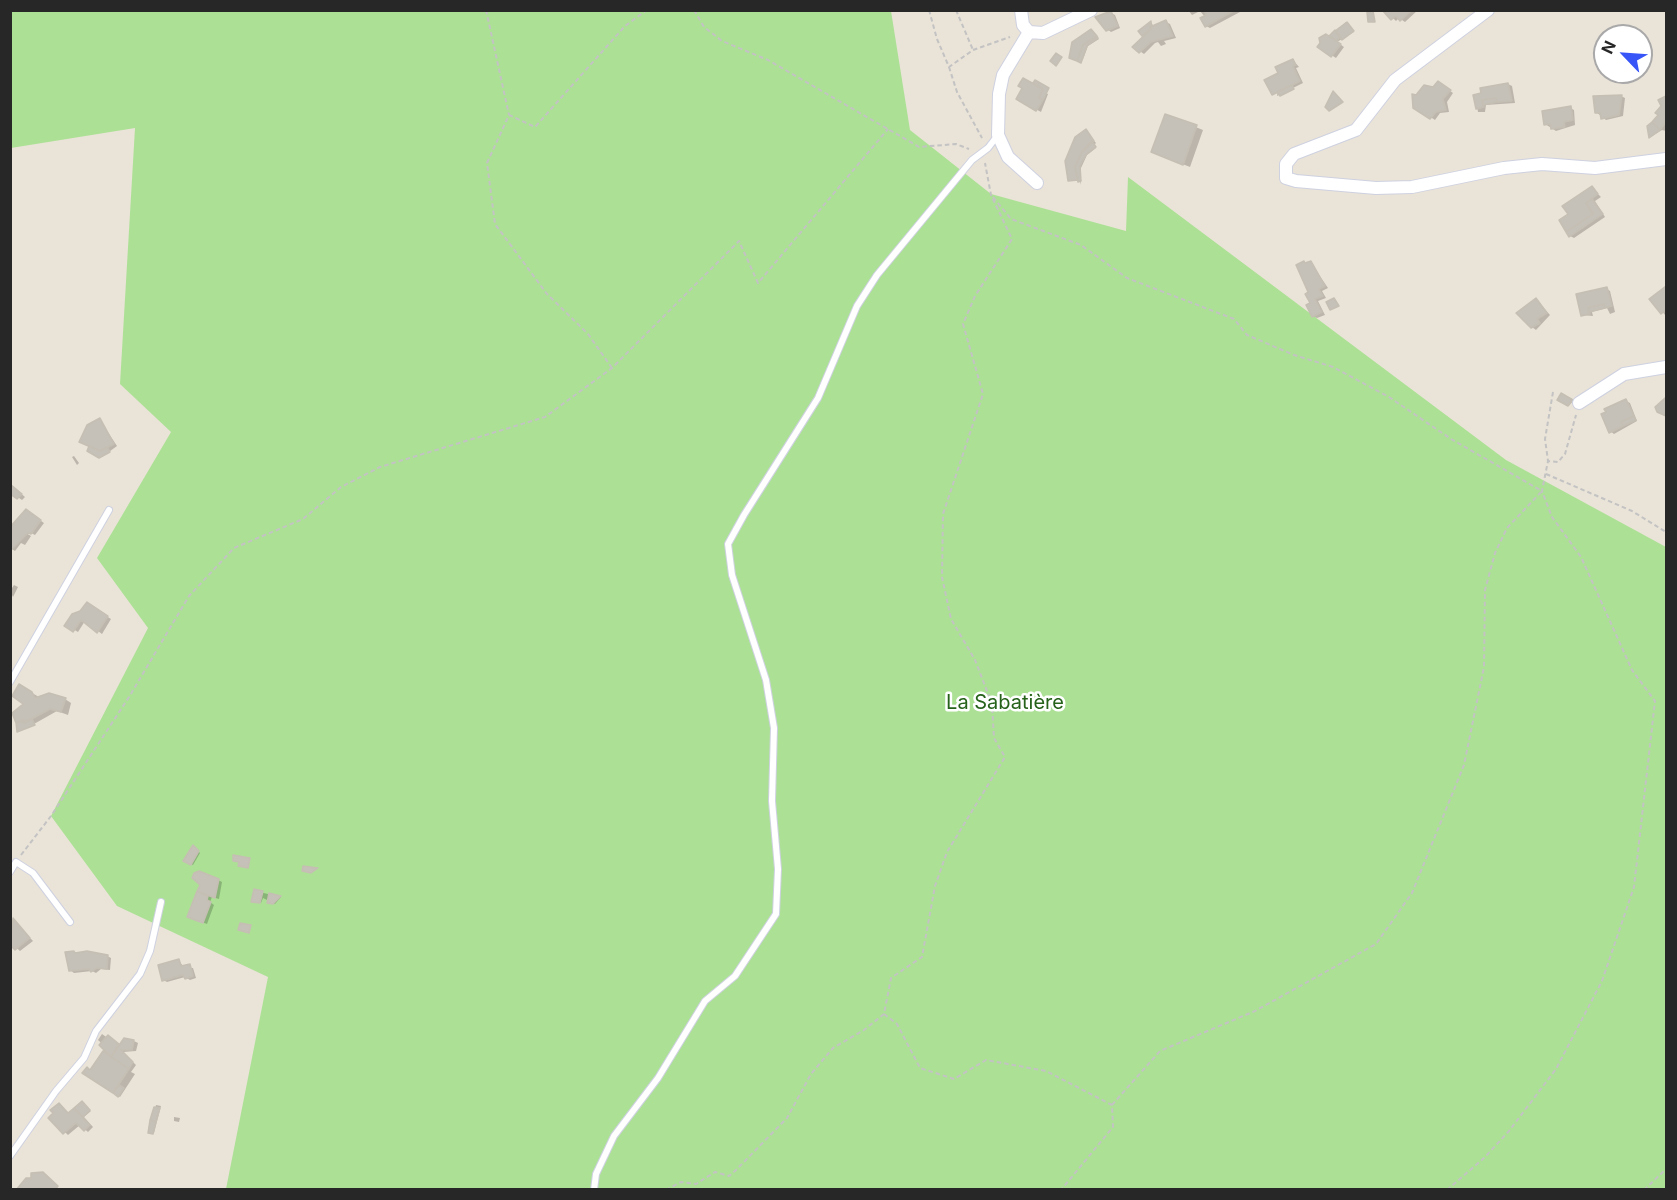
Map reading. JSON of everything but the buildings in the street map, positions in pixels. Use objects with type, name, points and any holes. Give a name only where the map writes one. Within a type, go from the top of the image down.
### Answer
[{"type":"street","points":[[1021,10],[1026,28],[1003,75],[999,100],[998,135],[1008,157],[1037,183]]},
{"type":"street","points":[[1026,28],[1043,33],[1091,10]]},
{"type":"street","points":[[1488,10],[1395,80],[1356,130],[1294,154],[1286,164],[1286,178],[1296,182],[1376,188],[1412,187],[1514,167],[1542,164],[1595,168],[1666,159]]},
{"type":"street","points":[[1579,403],[1624,374],[1666,367]]},
{"type":"lane","points":[[594,1190],[596,1174],[614,1136],[658,1078],[705,1001],[735,976],[776,914],[778,869],[772,801],[774,728],[766,680],[732,575],[728,544],[818,398],[857,306],[877,275],[972,159],[988,148],[998,135]]},
{"type":"lane","points":[[10,682],[109,510]]},
{"type":"lane","points":[[10,872],[16,862],[33,873],[70,922]]},
{"type":"lane","points":[[10,1156],[56,1091],[84,1058],[96,1031],[140,974],[150,951],[160,902]]},
{"type":"path","points":[[486,10],[508,115],[487,163],[495,224],[547,294],[588,334],[612,368]]},
{"type":"path","points":[[508,115],[535,127],[625,26],[647,10]]},
{"type":"path","points":[[666,1190],[681,1182],[696,1184],[715,1172],[729,1176],[787,1118],[812,1074],[833,1048],[864,1030],[884,1014],[891,978],[922,957],[935,886],[947,852],[1005,757],[994,738],[992,704],[975,660],[951,619],[942,577],[943,514],[984,394],[963,324],[975,296],[1012,239],[991,195],[981,153],[956,144],[919,147],[768,60],[722,41],[704,27],[694,10]]},
{"type":"path","points":[[929,10],[937,39],[957,92],[988,148]]},
{"type":"path","points":[[956,10],[973,50]]},
{"type":"path","points":[[949,67],[973,50],[1010,37],[1026,28]]},
{"type":"path","points":[[16,862],[51,816],[129,698],[189,596],[234,548],[303,519],[340,487],[380,467],[545,417],[612,368],[739,242],[758,283],[888,129]]},
{"type":"path","points":[[991,195],[1011,219],[1081,245],[1127,278],[1233,319],[1246,335],[1294,355],[1333,367],[1389,398],[1451,439],[1542,491],[1552,517],[1581,557],[1632,670],[1655,701],[1634,887],[1602,981],[1556,1069],[1509,1131],[1484,1158],[1448,1190]]},
{"type":"path","points":[[1061,1190],[1113,1127],[1112,1105],[1160,1051],[1255,1011],[1376,944],[1412,893],[1464,765],[1484,666],[1485,590],[1495,554],[1507,528],[1542,491],[1548,461],[1545,439],[1553,392]]},
{"type":"path","points":[[1548,461],[1558,462],[1565,454],[1579,403]]},
{"type":"path","points":[[1546,474],[1632,511],[1666,532]]},
{"type":"path","points":[[884,1014],[897,1024],[920,1068],[954,1079],[986,1060],[1046,1071],[1112,1105]]},
{"type":"path","points":[[1644,1190],[1666,1169]]},
{"type":"green space","name":"La Sabatière","points":[[11,11],[891,11],[910,130],[991,194],[1126,231],[1128,177],[1506,460],[1666,547],[1666,1189],[226,1189],[268,977],[117,906],[51,816],[148,628],[97,558],[171,432],[120,384],[135,128],[11,148]]}]
